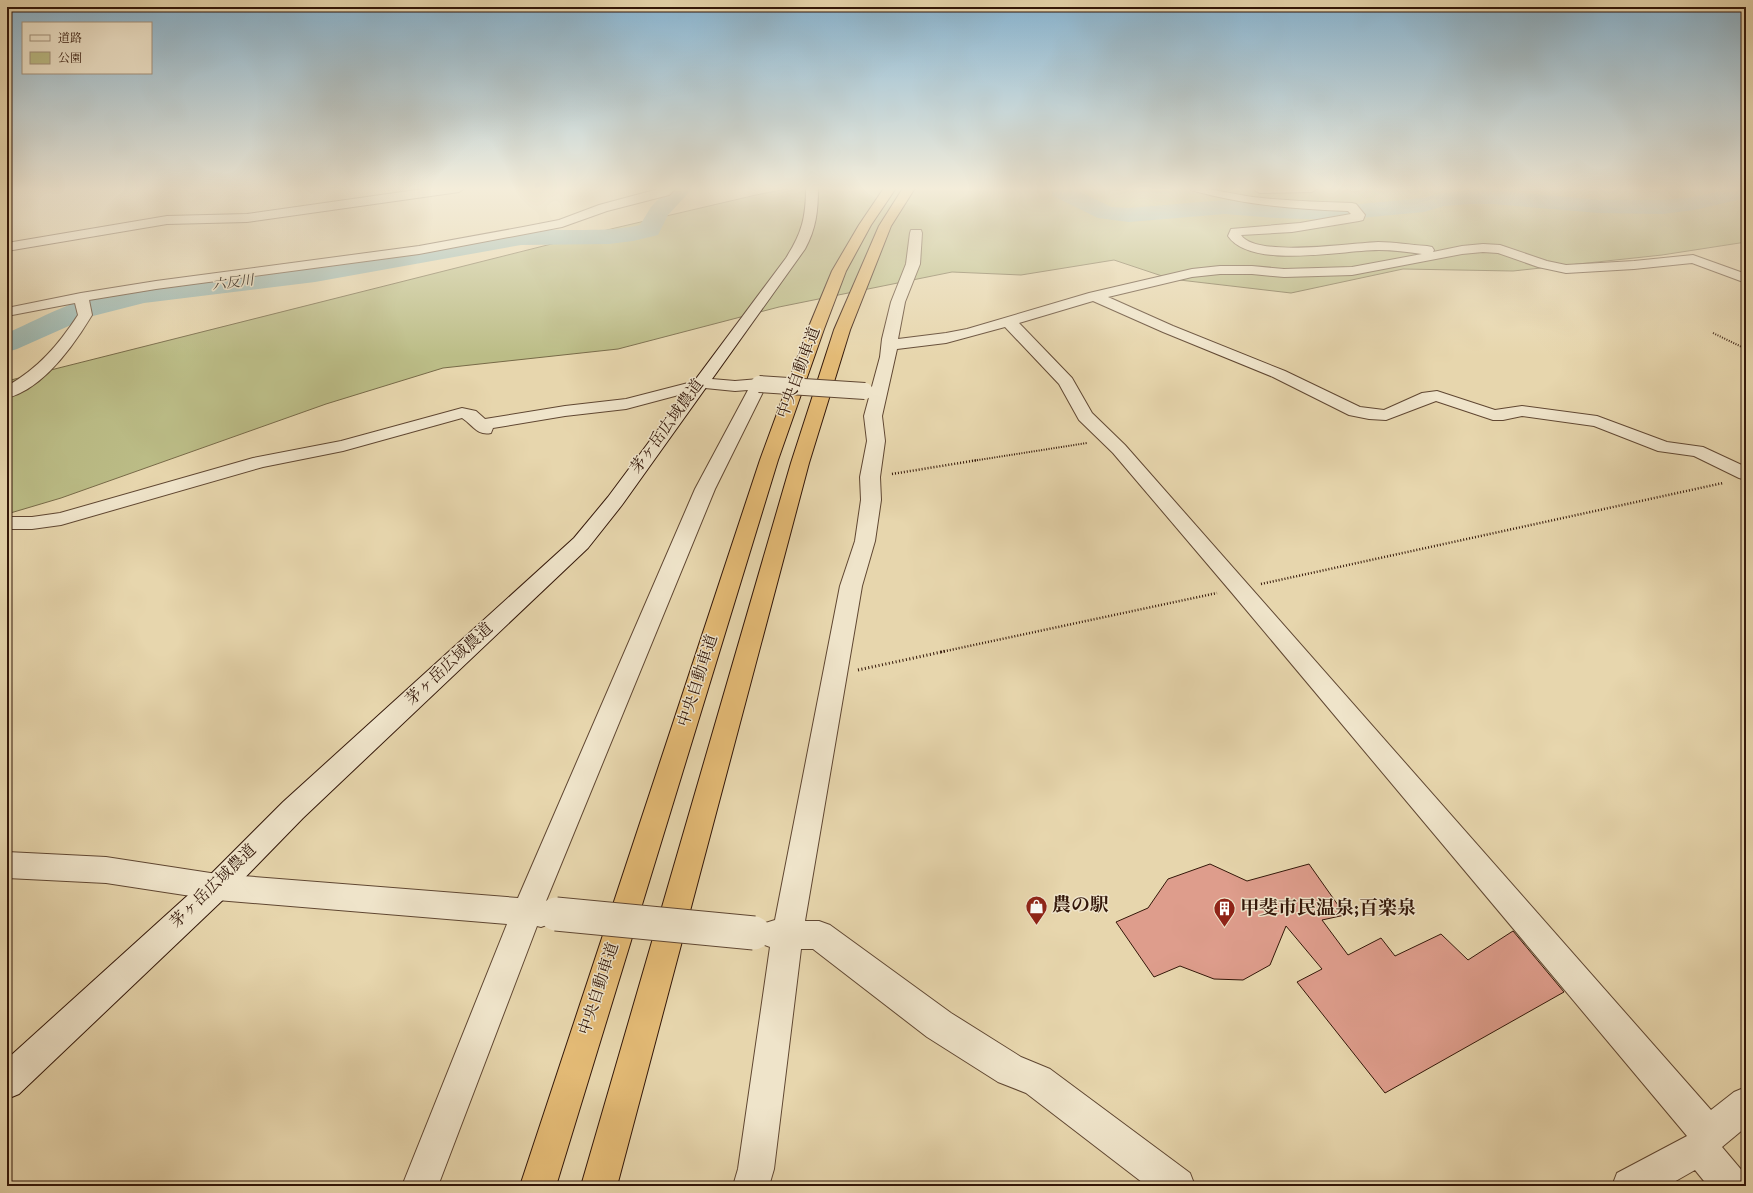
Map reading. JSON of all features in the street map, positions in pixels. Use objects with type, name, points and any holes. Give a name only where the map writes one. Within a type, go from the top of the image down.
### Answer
[{"type":"highway","name":"中央自動車道","points":[[538,1186],[769,460],[816,329],[839,271],[854,244]]},
{"type":"highway","name":"中央自動車道","points":[[599,1186],[800,463],[842,330],[878,244]]},
{"type":"street","points":[[7,247],[27,244]]},
{"type":"street","points":[[7,312],[83,305],[156,285],[412,251],[450,244]]},
{"type":"street","name":"茅ヶ岳広域農道","points":[[7,1082],[217,887],[293,810],[581,543],[615,501],[792,259],[801,244]]},
{"type":"street","points":[[751,1186],[756,1169],[787,935],[851,586],[865,541],[871,500],[870,477],[876,441],[872,392],[889,345],[898,302],[913,264],[915,244]]},
{"type":"street","points":[[1243,244],[1267,252],[1380,246],[1419,248],[1446,253]]},
{"type":"street","points":[[889,345],[946,338],[1094,296],[1192,273],[1226,270],[1252,270],[1284,273],[1352,271],[1446,253],[1483,248],[1500,249],[1543,264],[1566,269],[1634,265],[1693,259],[1746,279]]},
{"type":"street","points":[[1094,296],[1168,329],[1279,374],[1355,411],[1386,415],[1428,397],[1437,396],[1493,415],[1503,415],[1522,410],[1597,421],[1664,447],[1708,455],[1746,474]]},
{"type":"street","points":[[7,392],[19,386],[49,364],[83,305]]},
{"type":"street","points":[[1008,321],[1066,382],[1086,416],[1109,439],[1240,588],[1704,1141],[1731,1186]]},
{"type":"street","points":[[420,1186],[527,912],[702,496],[759,384]]},
{"type":"street","points":[[7,523],[32,523],[61,519],[260,462],[343,446],[462,413],[470,415],[483,427],[565,411],[626,404],[699,385],[735,386],[759,384],[872,392]]},
{"type":"street","points":[[7,866],[106,870],[217,887],[556,914],[754,933],[787,935],[819,934],[939,1025],[1010,1070],[1038,1080],[1177,1186]]},
{"type":"street","points":[[1630,1186],[1704,1141],[1746,1104]]},
{"type":"path","points":[[1713,333],[1746,349]]},
{"type":"path","points":[[870,477],[1109,439]]},
{"type":"path","points":[[834,676],[1730,482]]},
{"type":"green space","points":[[553,244],[1735,244],[1662,255],[1513,271],[1403,269],[1291,293],[1171,279],[1114,260],[1021,275],[952,272],[779,307],[618,349],[443,368],[326,404],[61,498],[7,514],[7,381]]},
{"type":"building","points":[[1210,864],[1247,881],[1309,864],[1345,915],[1322,920],[1348,955],[1381,938],[1395,956],[1441,934],[1468,960],[1513,931],[1564,992],[1385,1093],[1297,982],[1322,969],[1286,926],[1270,965],[1243,980],[1214,979],[1180,966],[1154,977],[1116,922],[1148,908],[1168,879]]},
{"type":"waterway","name":"六反川","points":[[7,343],[79,311],[144,295],[315,274],[484,244]]},
{"type":"place","name":"農の駅","points":[[1037,926]]},
{"type":"place","name":"甲斐市民温泉;百楽泉","points":[[1225,928]]}]
